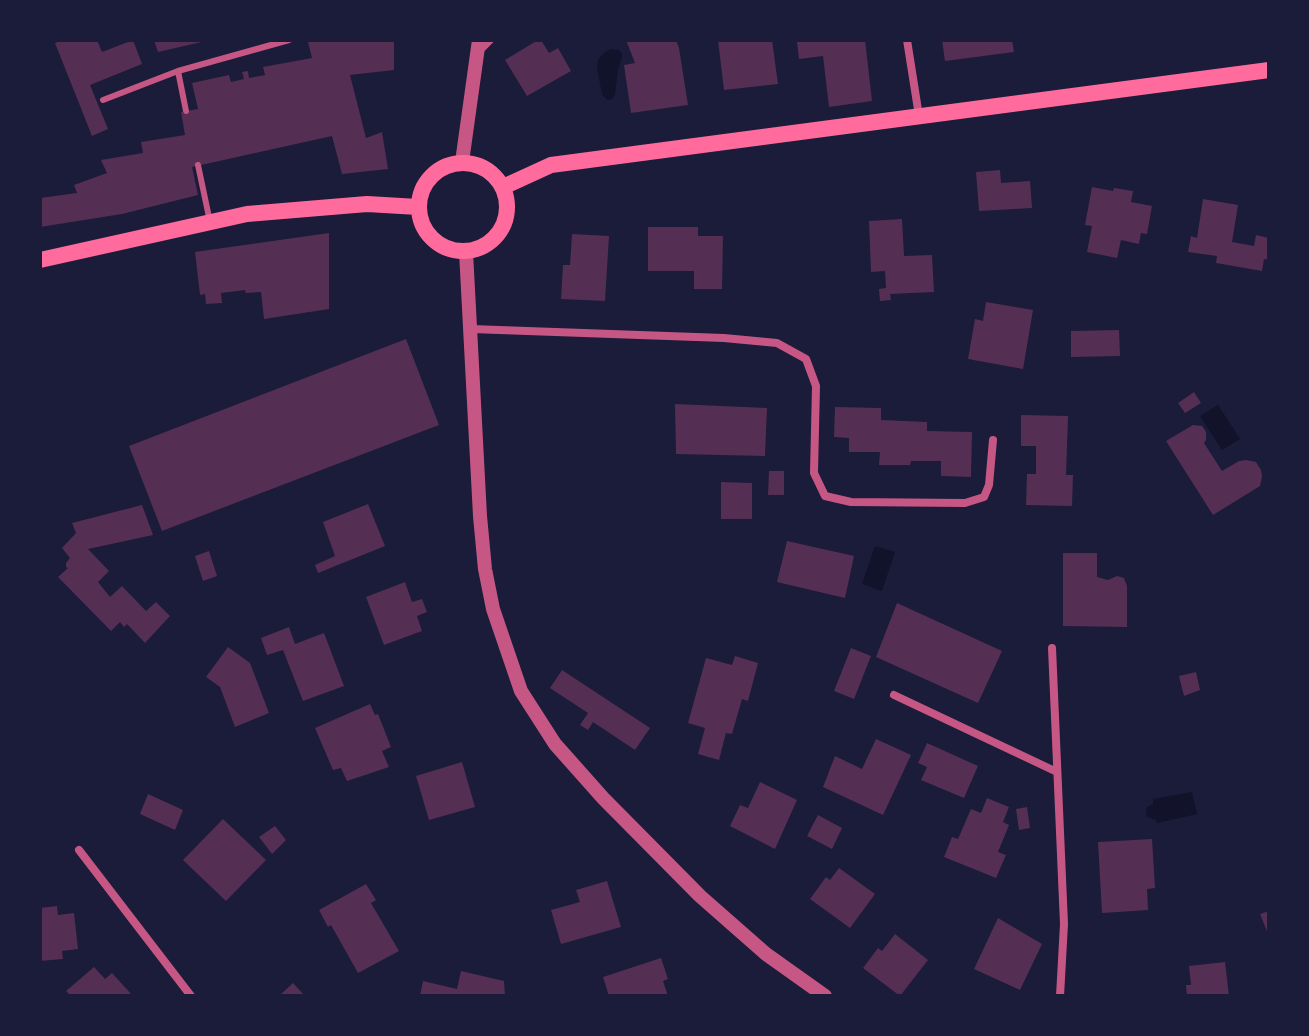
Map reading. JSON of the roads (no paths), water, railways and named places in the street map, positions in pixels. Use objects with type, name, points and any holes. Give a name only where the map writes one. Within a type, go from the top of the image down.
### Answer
[{"type":"main road","points":[[503,187],[551,165],[1269,70]]},
{"type":"main road","points":[[462,162],[478,165],[492,174],[503,187],[507,204],[505,221],[497,236],[483,247],[466,252],[448,249],[432,240],[421,225],[418,207],[423,185],[440,168],[462,162]]},
{"type":"main road","points":[[40,260],[247,214],[367,204],[418,207]]},
{"type":"street","points":[[462,162],[479,46],[490,40]]},
{"type":"street","points":[[907,40],[919,117]]},
{"type":"street","points":[[466,252],[485,569],[493,609],[521,691],[555,744],[689,886],[766,954],[825,996]]},
{"type":"street","points":[[471,329],[724,338],[777,343],[806,359],[816,386],[814,473],[825,496],[851,502],[965,503],[984,497],[989,485],[993,440]]},
{"type":"street","points":[[1052,648],[1064,924],[1060,996]]},
{"type":"street","points":[[894,695],[1057,772]]},
{"type":"street","points":[[79,850],[191,996]]},
{"type":"lane","points":[[103,100],[178,71],[289,40]]},
{"type":"lane","points":[[178,71],[186,111]]},
{"type":"lane","points":[[198,165],[210,222]]}]
